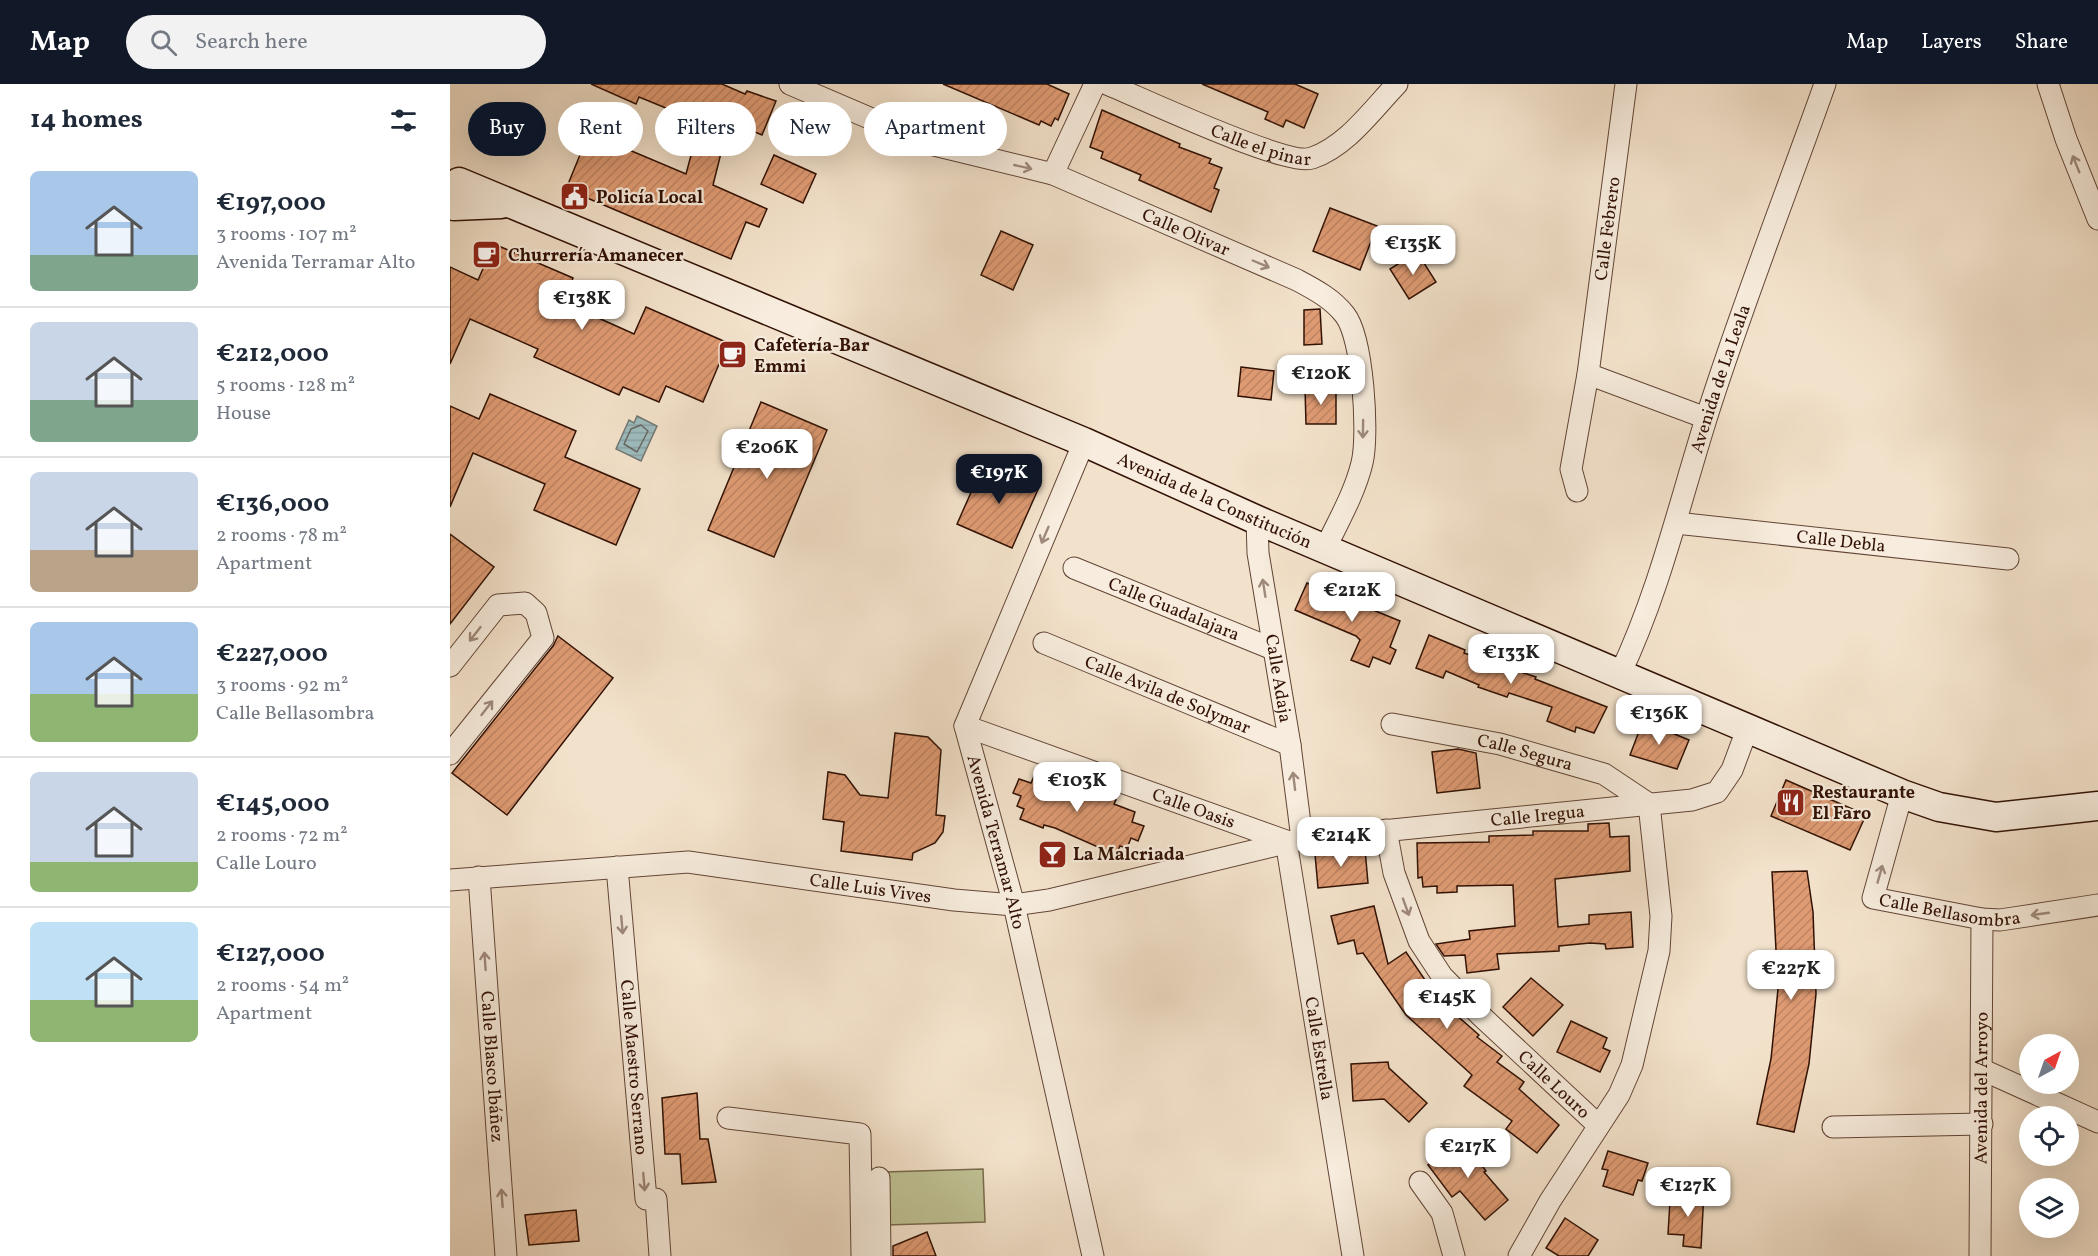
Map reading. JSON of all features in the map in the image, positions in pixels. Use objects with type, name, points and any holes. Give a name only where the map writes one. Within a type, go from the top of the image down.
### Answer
[{"type":"main road","name":"Avenida de la Constitución","points":[[453,191],[509,204],[1084,442],[1257,519],[1902,794],[1939,807],[1996,817],[2098,806]]},
{"type":"street","name":"Calle Olivar","points":[[790,84],[930,144],[1053,174],[1320,292],[1346,316],[1358,348],[1363,380],[1363,461],[1348,502],[1326,547]]},
{"type":"street","points":[[1053,174],[1095,84]]},
{"type":"street","name":"Calle el pinar","points":[[1107,84],[1276,154],[1309,159],[1337,147],[1397,84]]},
{"type":"street","name":"Calle Febrero","points":[[1577,491],[1571,468],[1588,374],[1626,84]]},
{"type":"street","name":"Avenida de La Leala","points":[[1620,674],[1640,632],[1676,524],[1706,418],[1825,84]]},
{"type":"street","points":[[2048,84],[2066,139],[2098,219]]},
{"type":"street","points":[[1588,374],[1706,418]]},
{"type":"street","points":[[965,726],[1084,442]]},
{"type":"street","name":"Calle Adaja","points":[[1257,519],[1258,553],[1290,745],[1294,840]]},
{"type":"street","name":"Calle Debla","points":[[1676,524],[2008,559]]},
{"type":"street","name":"Calle Guadalajara","points":[[1074,568],[1274,649]]},
{"type":"street","points":[[450,666],[498,605],[525,603],[536,613],[543,638],[450,754]]},
{"type":"street","name":"Calle Avila de Solymar","points":[[1044,643],[1290,745]]},
{"type":"street","name":"Calle Segura","points":[[1392,724],[1500,744],[1604,774],[1649,804]]},
{"type":"street","name":"Calle Oasis","points":[[965,726],[1294,840]]},
{"type":"street","name":"Avenida Terramar Alto","points":[[965,726],[1014,905],[1093,1256]]},
{"type":"street","name":"Calle Iregua","points":[[1294,840],[1692,800],[1717,792],[1732,770],[1748,727]]},
{"type":"street","name":"Calle Bellasombra","points":[[1902,794],[1873,898],[1982,920],[2000,920],[2098,905]]},
{"type":"street","points":[[1519,1256],[1618,1095],[1632,1065],[1659,951],[1661,916],[1649,804]]},
{"type":"street","name":"Calle Louro","points":[[1386,830],[1394,873],[1419,941],[1442,976],[1598,1125]]},
{"type":"street","name":"Calle Luis Vives","points":[[450,880],[688,862],[954,900],[1014,905],[1049,900],[1294,840]]},
{"type":"street","name":"Calle Estrella","points":[[1294,840],[1353,1256]]},
{"type":"street","name":"Calle Maestro Serrano","points":[[617,867],[646,1199],[656,1199],[660,1256]]},
{"type":"street","name":"Calle Blasco Ibáñez","points":[[479,877],[506,1256]]},
{"type":"street","name":"Avenida del Arroyo","points":[[1980,1256],[1983,1070],[1982,920]]},
{"type":"street","points":[[1983,1070],[2098,1122]]},
{"type":"street","points":[[728,1118],[860,1134],[862,1256]]},
{"type":"street","points":[[1833,1126],[1982,1124]]},
{"type":"street","points":[[879,1178],[880,1256]]},
{"type":"street","points":[[1420,1182],[1442,1213],[1454,1256]]},
{"type":"green space","points":[[983,1169],[985,1222],[886,1225],[884,1172]]},
{"type":"water","points":[[637,416],[657,426],[641,461],[616,449],[629,420],[634,423]]},
{"type":"building","points":[[591,84],[722,84],[745,94],[747,91],[776,101],[768,102],[768,120],[762,135],[756,132],[756,102],[655,104],[639,97],[637,102],[632,102]]},
{"type":"building","points":[[943,84],[1047,84],[1069,94],[1058,120],[1055,118],[1051,126],[1041,121],[1039,125],[1007,111],[1007,102],[985,102]]},
{"type":"building","points":[[1202,84],[1295,84],[1318,94],[1304,128],[1286,120],[1283,127],[1265,119],[1268,112]]},
{"type":"building","points":[[1102,110],[1180,144],[1179,147],[1211,159],[1209,163],[1222,168],[1214,188],[1219,190],[1211,212],[1139,180],[1141,175],[1101,158],[1103,152],[1090,147]]},
{"type":"building","points":[[580,156],[643,156],[686,174],[691,156],[720,156],[713,185],[767,209],[759,227],[746,222],[731,259],[566,189]]},
{"type":"building","points":[[774,156],[816,174],[803,203],[761,184]]},
{"type":"building","points":[[1330,208],[1377,226],[1360,270],[1313,251]]},
{"type":"building","points":[[1001,231],[1033,245],[1013,290],[981,275]]},
{"type":"building","points":[[494,244],[573,278],[563,302],[634,334],[646,307],[728,343],[703,402],[666,386],[659,402],[623,387],[619,395],[534,357],[538,349],[470,319],[450,364],[450,267],[478,280]]},
{"type":"building","points":[[1417,252],[1436,282],[1409,299],[1390,269]]},
{"type":"building","points":[[1320,309],[1322,344],[1304,345],[1304,310]]},
{"type":"building","points":[[1241,367],[1274,371],[1271,400],[1238,396]]},
{"type":"building","points":[[1336,387],[1336,424],[1306,424],[1305,388]]},
{"type":"building","points":[[490,394],[576,431],[565,457],[640,489],[616,545],[534,510],[545,484],[473,453],[450,507],[450,406],[479,419]]},
{"type":"building","points":[[761,402],[827,430],[774,557],[708,530]]},
{"type":"building","points":[[985,461],[1040,485],[1012,548],[957,524]]},
{"type":"building","points":[[450,534],[494,567],[450,624]]},
{"type":"building","points":[[1307,583],[1400,621],[1390,647],[1396,650],[1390,664],[1373,657],[1369,667],[1351,660],[1360,640],[1356,636],[1295,610]]},
{"type":"building","points":[[1429,635],[1465,650],[1464,653],[1536,677],[1535,679],[1607,707],[1594,733],[1576,727],[1575,732],[1547,721],[1552,707],[1509,693],[1507,697],[1478,687],[1479,685],[1446,671],[1443,678],[1416,668]]},
{"type":"building","points":[[558,636],[613,678],[507,815],[452,773],[553,646]]},
{"type":"building","points":[[1643,721],[1689,740],[1677,769],[1630,755]]},
{"type":"building","points":[[895,733],[928,737],[941,750],[936,815],[945,816],[943,832],[935,843],[913,853],[912,860],[841,851],[844,822],[823,819],[828,772],[845,775],[860,795],[888,798]]},
{"type":"building","points":[[1458,749],[1476,753],[1480,788],[1437,793],[1432,752]]},
{"type":"building","points":[[1035,774],[1056,782],[1057,778],[1116,800],[1114,804],[1135,812],[1132,822],[1144,826],[1138,841],[1131,838],[1127,848],[1120,846],[1116,855],[1055,828],[1044,825],[1043,828],[1020,819],[1024,809],[1017,806],[1021,796],[1013,793],[1019,779],[1031,783]]},
{"type":"building","points":[[1786,780],[1866,815],[1850,850],[1771,816]]},
{"type":"building","points":[[1609,823],[1610,837],[1629,836],[1630,871],[1555,879],[1558,927],[1589,924],[1589,915],[1631,912],[1633,947],[1606,949],[1605,944],[1590,943],[1559,946],[1559,951],[1497,954],[1499,969],[1467,973],[1465,955],[1444,956],[1436,944],[1470,939],[1469,931],[1515,926],[1513,885],[1457,886],[1457,892],[1437,893],[1437,886],[1423,887],[1422,877],[1418,878],[1417,843],[1489,842],[1489,836],[1533,835],[1533,831],[1588,831],[1588,824]]},
{"type":"building","points":[[1365,849],[1368,883],[1318,888],[1315,854]]},
{"type":"building","points":[[1807,871],[1813,912],[1816,994],[1809,1064],[1794,1132],[1757,1124],[1771,1059],[1778,989],[1772,872]]},
{"type":"building","points":[[1374,906],[1388,964],[1406,952],[1438,999],[1479,1035],[1477,1037],[1502,1056],[1497,1062],[1524,1082],[1519,1089],[1559,1125],[1537,1153],[1506,1129],[1512,1121],[1464,1086],[1472,1075],[1406,1015],[1363,953],[1357,954],[1354,940],[1338,944],[1331,916]]},
{"type":"building","points":[[1531,978],[1563,1005],[1533,1036],[1503,1007]]},
{"type":"building","points":[[1571,1021],[1607,1038],[1603,1048],[1610,1051],[1600,1072],[1557,1052]]},
{"type":"building","points":[[1388,1062],[1389,1068],[1427,1103],[1409,1122],[1384,1099],[1353,1101],[1351,1064]]},
{"type":"building","points":[[697,1093],[700,1139],[708,1139],[716,1182],[682,1184],[680,1154],[665,1154],[662,1098]]},
{"type":"building","points":[[1462,1139],[1486,1171],[1484,1172],[1508,1200],[1485,1220],[1460,1191],[1452,1197],[1428,1165]]},
{"type":"building","points":[[1608,1151],[1648,1163],[1642,1181],[1638,1180],[1633,1195],[1603,1186],[1608,1170],[1602,1169]]},
{"type":"building","points":[[1686,1190],[1704,1191],[1701,1248],[1683,1246],[1684,1235],[1668,1234],[1670,1201],[1685,1202]]},
{"type":"building","points":[[576,1210],[579,1241],[529,1245],[525,1215]]},
{"type":"building","points":[[1565,1218],[1598,1240],[1588,1256],[1559,1256],[1546,1248]]},
{"type":"building","points":[[927,1232],[936,1256],[893,1256],[893,1246]]},
{"type":"place","name":"Policía Local","points":[[575,197]]},
{"type":"place","name":"Churrería Amanecer","points":[[487,255]]},
{"type":"place","name":"Cafetería-Bar Emmi","points":[[733,355]]},
{"type":"place","name":"Restaurante El Faro","points":[[1791,802]]},
{"type":"place","name":"La Malcriada","points":[[1052,854]]}]
